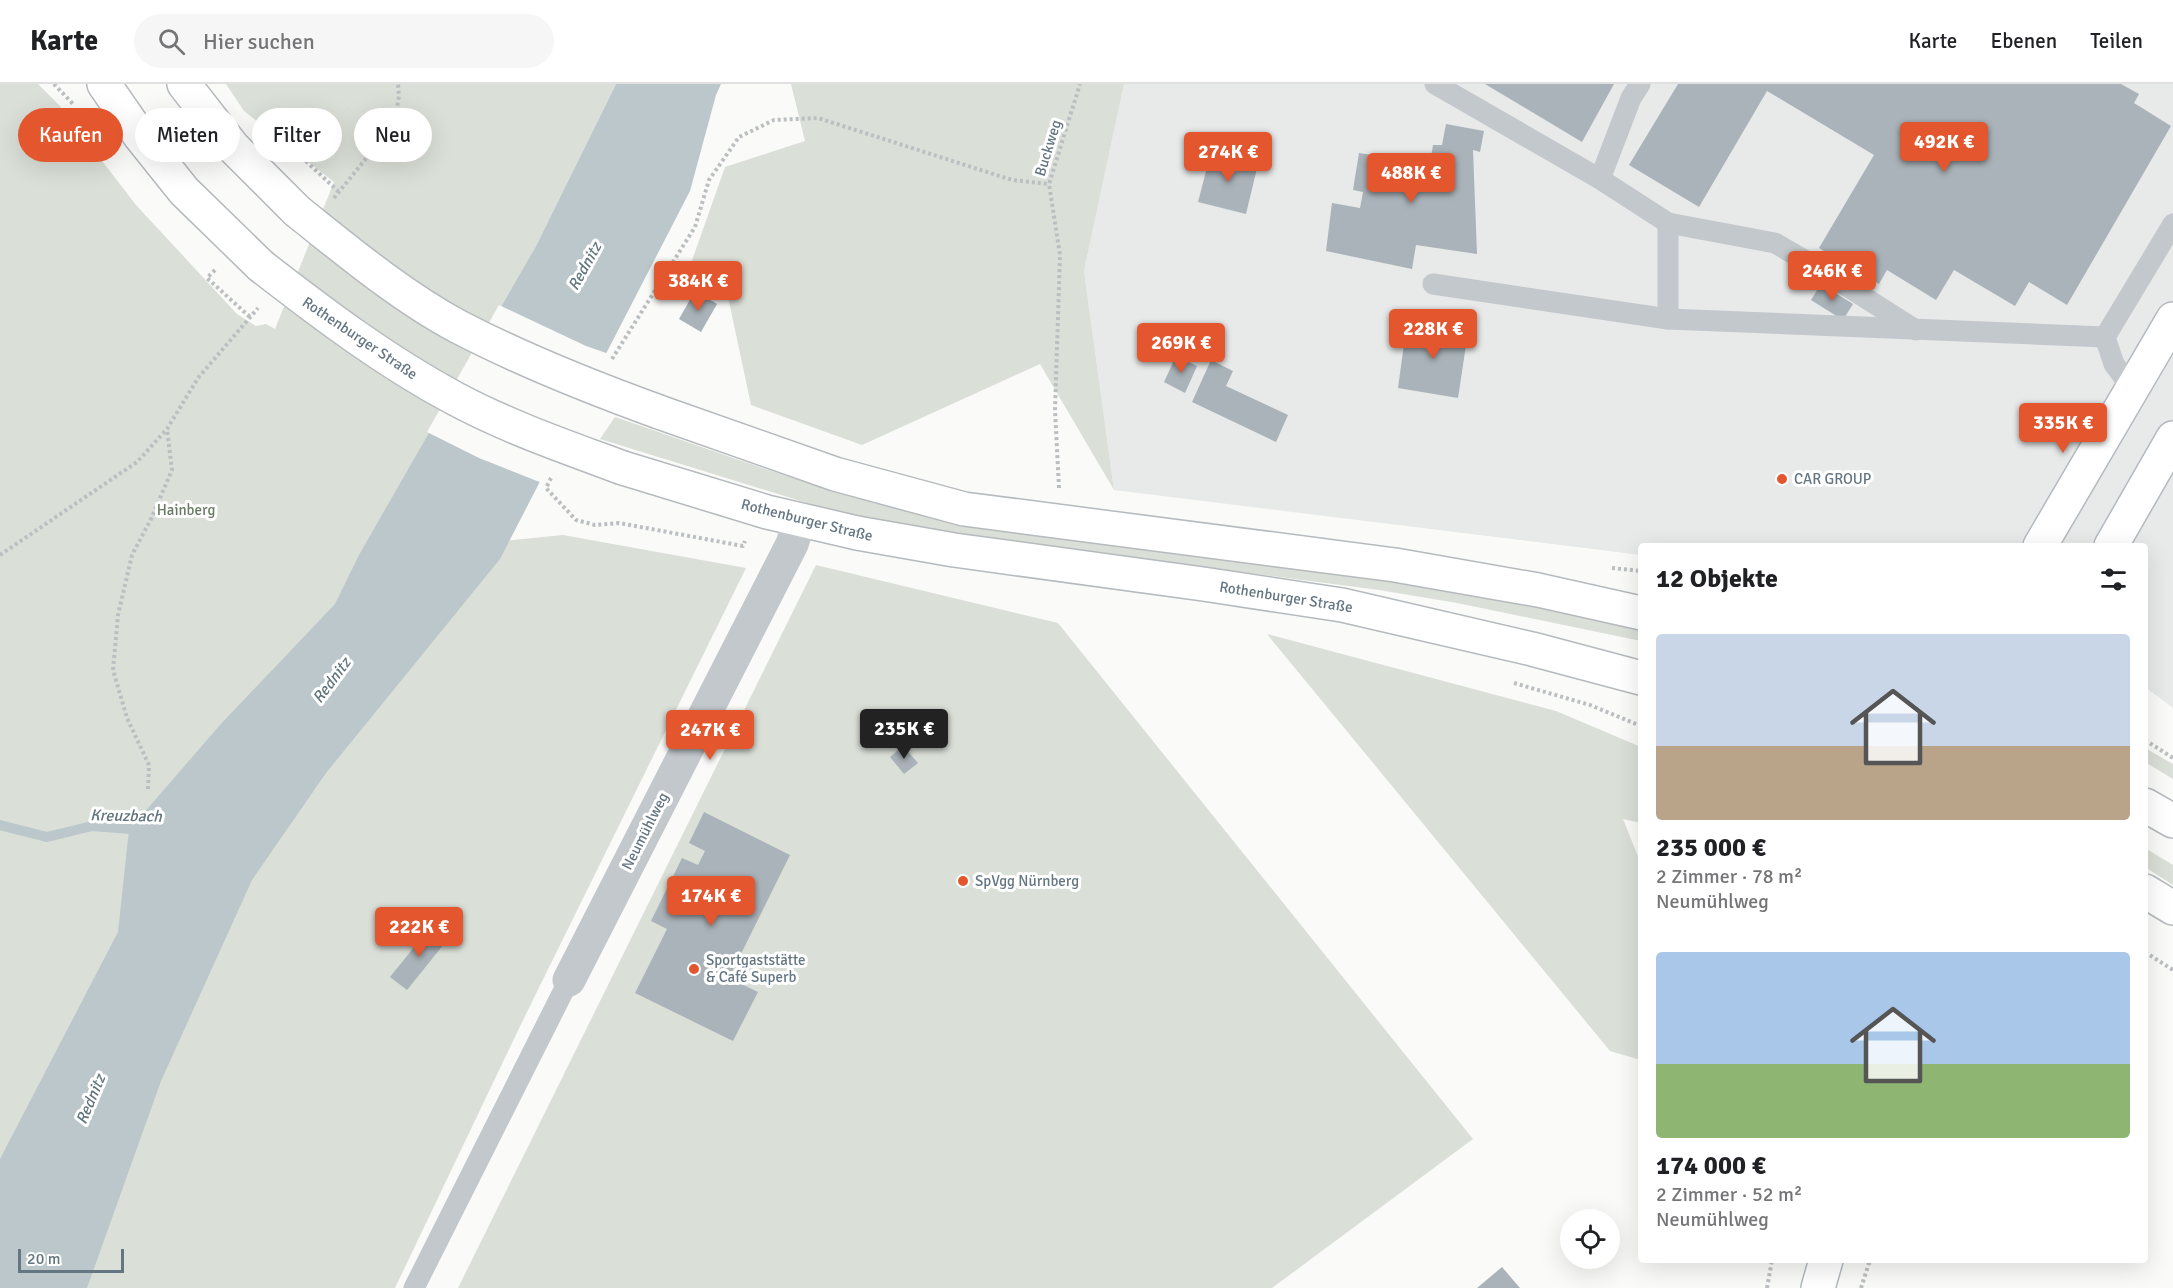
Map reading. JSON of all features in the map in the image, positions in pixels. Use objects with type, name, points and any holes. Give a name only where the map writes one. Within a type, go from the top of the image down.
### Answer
[{"type":"main road","name":"Rothenburger Straße","points":[[104,84],[140,136],[184,190],[261,266],[368,346],[454,399],[521,429],[623,468],[725,500],[857,533],[954,550],[1342,605],[1522,646],[1638,677]]},
{"type":"main road","points":[[184,84],[233,147],[297,211],[361,262],[455,325],[559,374],[659,412],[835,474],[964,509],[1395,565],[1538,590],[1638,612]]},
{"type":"main road","points":[[2042,543],[2131,387],[2173,319]]},
{"type":"main road","points":[[2113,543],[2173,438]]},
{"type":"main road","points":[[2148,807],[2173,821]]},
{"type":"main road","points":[[2148,893],[2173,908]]},
{"type":"main road","points":[[1818,1288],[1825,1263]]},
{"type":"street","name":"Neumühlweg","points":[[569,980],[788,551],[800,520]]},
{"type":"lane","points":[[1435,84],[1600,179],[1668,223],[1775,243],[1916,330]]},
{"type":"lane","points":[[1600,179],[1631,98],[1640,84]]},
{"type":"lane","points":[[1668,223],[1668,319]]},
{"type":"lane","points":[[2131,387],[2114,364],[2105,337],[2173,224]]},
{"type":"lane","points":[[1433,284],[1668,319],[2105,337]]},
{"type":"lane","points":[[414,1288],[569,980]]},
{"type":"path","points":[[331,201],[394,124],[399,96],[398,84]]},
{"type":"path","name":"Buckweg","points":[[1060,495],[1055,410],[1060,255],[1049,184],[1080,84]]},
{"type":"path","points":[[614,355],[695,227],[709,180],[739,137],[774,120],[818,118],[1012,180],[1049,184]]},
{"type":"path","points":[[307,162],[338,191]]},
{"type":"path","points":[[216,268],[207,278],[251,318]]},
{"type":"path","points":[[0,555],[137,462],[167,429],[198,378],[251,318],[265,298]]},
{"type":"path","points":[[148,789],[149,765],[127,718],[113,670],[118,615],[132,555],[151,519],[172,470],[167,429]]},
{"type":"path","points":[[546,488],[576,520],[596,525],[619,523],[743,546],[747,538]]},
{"type":"path","points":[[2148,742],[2173,758]]},
{"type":"path","points":[[2148,954],[2173,970]]},
{"type":"path","points":[[1767,1288],[1771,1263]]},
{"type":"path","points":[[1861,1288],[1869,1263]]},
{"type":"shaded area","points":[[1124,84],[2173,84],[2173,708],[2148,689],[2148,543],[1638,543],[1638,555],[1114,490],[1084,271]]},
{"type":"green space","name":"Hainberg","points":[[0,84],[38,84],[61,108],[18,108],[18,162],[103,162],[136,205],[237,314],[256,326],[266,324],[275,329],[334,182],[309,162],[342,162],[342,108],[252,108],[252,117],[244,111],[226,84],[616,84],[384,553],[563,535],[746,568],[524,1018],[395,1288],[0,1288]]},
{"type":"green space","points":[[791,84],[1124,84],[1084,271],[1114,490],[1040,364],[862,445],[751,405],[727,292],[690,266],[725,167],[805,141]]},
{"type":"green space","points":[[615,417],[791,478],[925,516],[971,526],[1308,569],[1475,595],[1638,628],[1638,640],[1457,603],[1379,590],[925,531],[833,511],[600,439]]},
{"type":"green space","name":"SpVgg Nürnberg","points":[[816,565],[1058,623],[1473,1139],[1272,1288],[458,1288]]},
{"type":"green space","points":[[1267,634],[1556,711],[1638,746],[1638,822],[1623,819],[1638,856],[1638,1059],[1610,1051]]},
{"type":"green space","points":[[2148,750],[2173,764],[2173,779],[2148,764]]},
{"type":"green space","points":[[2148,850],[2173,865],[2173,885],[2148,869]]},
{"type":"water","name":"Rednitz","points":[[616,84],[721,84],[690,191],[500,559],[326,773],[252,880],[161,1081],[87,1288],[0,1288],[0,1159],[118,932],[129,830],[220,725],[335,604],[359,555],[535,248]]},
{"type":"pier","points":[[499,305],[586,346],[609,354],[542,483],[479,458],[427,432]]},
{"type":"building","points":[[1485,84],[1614,84],[1582,142]]},
{"type":"building","points":[[1678,84],[2121,84],[2139,94],[2134,103],[2171,126],[2067,305],[2029,282],[2015,306],[1954,270],[1936,300],[1887,270],[1879,284],[1819,248],[1874,155],[1767,91],[1699,207],[1629,165]]},
{"type":"building","points":[[1446,124],[1484,131],[1480,152],[1473,150],[1477,254],[1416,245],[1412,269],[1326,251],[1332,203],[1360,208],[1363,192],[1353,190],[1359,153],[1430,164],[1433,145],[1442,145]]},
{"type":"building","points":[[1211,152],[1258,164],[1246,214],[1198,202]]},
{"type":"building","points":[[1821,284],[1853,304],[1843,320],[1811,300]]},
{"type":"building","points":[[695,291],[717,304],[701,332],[679,319]]},
{"type":"building","points":[[1407,322],[1468,332],[1458,398],[1398,388]]},
{"type":"building","points":[[1176,356],[1197,366],[1185,393],[1164,382]]},
{"type":"building","points":[[1211,360],[1233,371],[1226,386],[1288,415],[1276,442],[1192,402]]},
{"type":"building","points":[[903,746],[918,763],[904,774],[890,757]]},
{"type":"building","points":[[704,812],[790,855],[729,978],[758,992],[733,1041],[635,993],[667,929],[651,921],[682,858],[698,865],[705,851],[689,843]]},
{"type":"building","points":[[432,925],[448,939],[407,990],[390,977]]},
{"type":"building","points":[[1502,1267],[1520,1288],[1477,1288]]},
{"type":"waterway","name":"Kreuzbach","points":[[0,825],[47,837],[92,826],[144,830]]},
{"type":"place","name":"CAR GROUP","points":[[1782,479]]},
{"type":"place","name":"SpVgg Nürnberg","points":[[963,881]]},
{"type":"place","name":"Sportgaststätte & Café Superb","points":[[694,969]]}]
